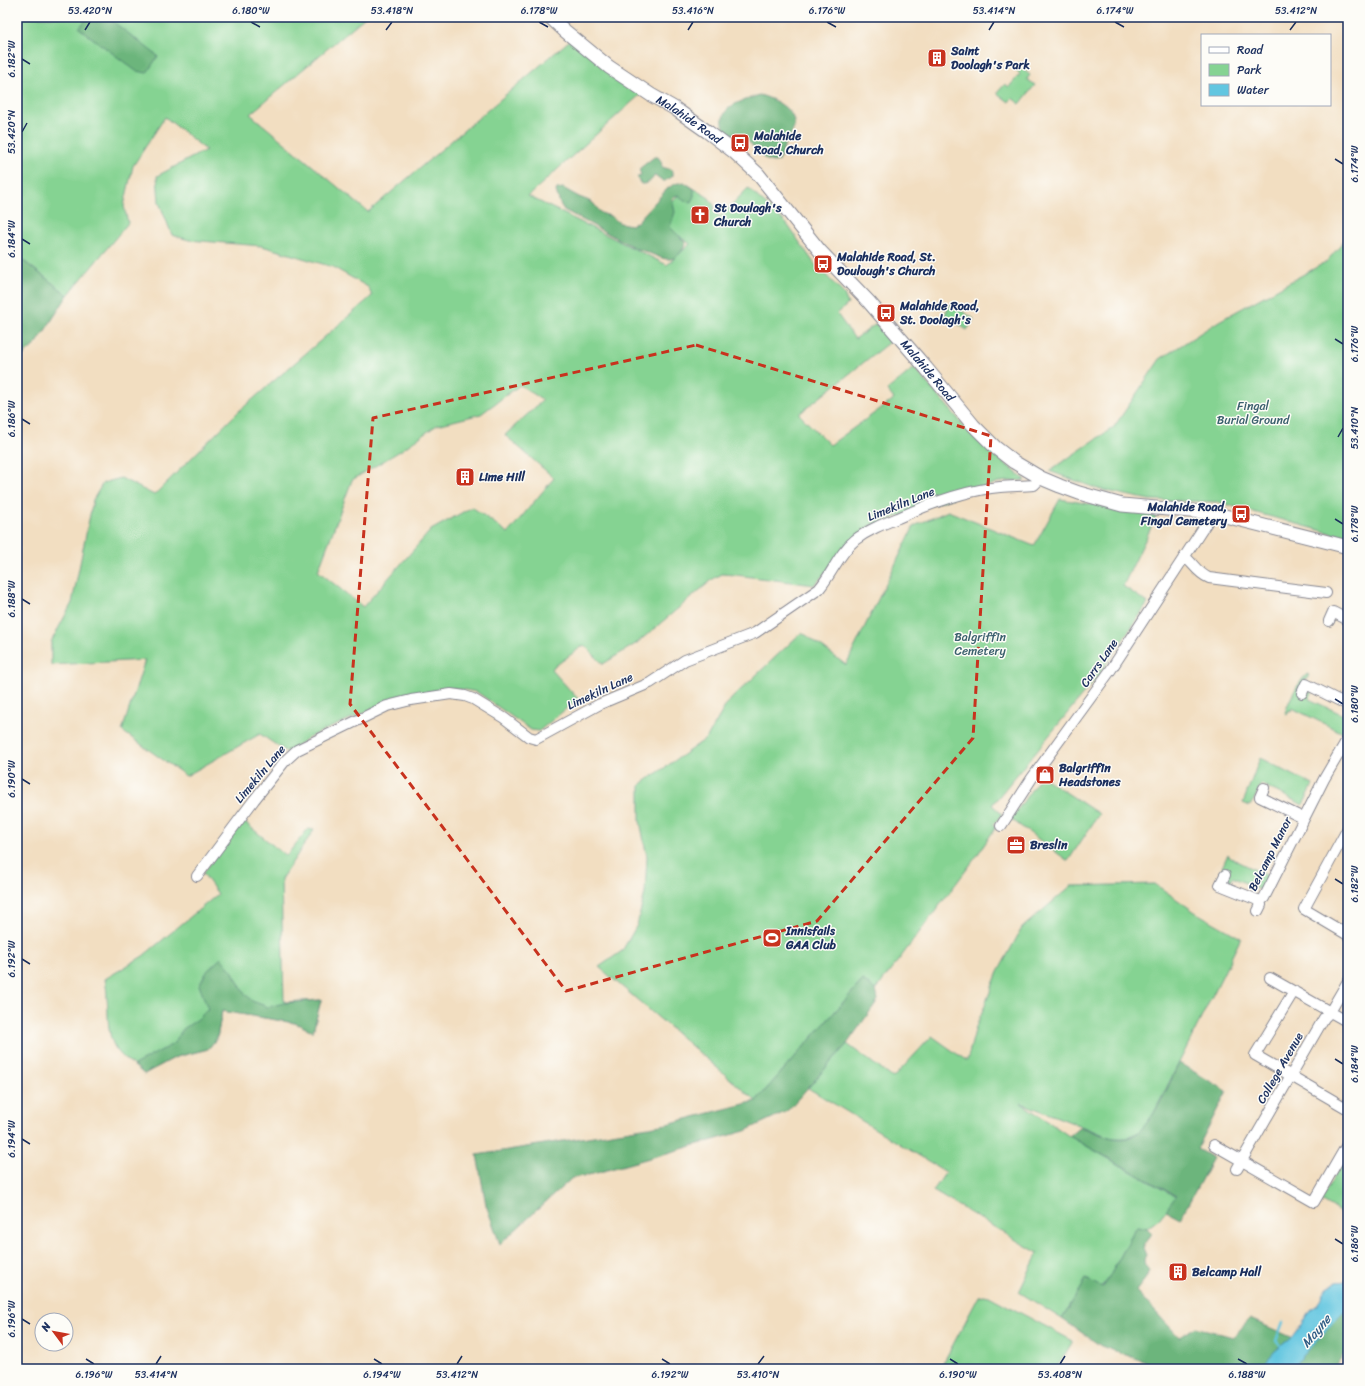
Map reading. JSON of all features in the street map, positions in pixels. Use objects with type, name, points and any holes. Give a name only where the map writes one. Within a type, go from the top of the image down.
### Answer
[{"type":"main road","name":"Malahide Road","points":[[550,17],[609,67],[651,95],[674,108],[708,132],[751,166],[820,251],[869,302],[973,425],[996,448],[1014,462],[1041,478],[1079,493],[1122,505],[1213,513],[1348,547]]},
{"type":"street","name":"Limekiln Lane","points":[[197,876],[254,800],[285,762],[297,750],[387,706],[411,700],[451,694],[465,696],[473,699],[504,718],[529,737],[536,739],[600,704],[650,683],[685,660],[755,633],[818,589],[826,580],[845,550],[855,540],[872,529],[925,506],[1000,487],[1034,486],[1041,478]]},
{"type":"street","name":"Carrs Lane","points":[[1001,826],[1032,778],[1110,671],[1213,513]]},
{"type":"street","points":[[1185,557],[1193,564],[1198,572],[1209,578],[1326,593]]},
{"type":"street","points":[[1329,621],[1333,612],[1348,620]]},
{"type":"street","points":[[1302,693],[1306,684],[1348,705]]},
{"type":"street","name":"Belcamp Manor","points":[[1224,875],[1220,885],[1259,906],[1324,778],[1348,738]]},
{"type":"street","name":"Belcamp Manor","points":[[1264,788],[1260,797],[1303,818]]},
{"type":"street","points":[[1348,828],[1304,909],[1348,935]]},
{"type":"street","points":[[1270,978],[1348,1022]]},
{"type":"street","name":"College Avenue","points":[[1239,1165],[1324,1018],[1330,1012],[1348,981]]},
{"type":"street","points":[[1294,991],[1255,1055],[1348,1109]]},
{"type":"street","points":[[1214,1145],[1239,1165],[1316,1204],[1348,1143]]},
{"type":"highlighted area","points":[[696,345],[991,436],[973,738],[817,921],[566,991],[350,704],[373,418]]},
{"type":"green space","points":[[17,17],[365,17],[250,114],[368,212],[570,40],[642,93],[528,196],[667,265],[690,244],[658,220],[687,184],[709,198],[715,207],[713,210],[720,217],[748,188],[787,224],[814,263],[844,294],[848,304],[837,314],[855,339],[876,324],[893,339],[799,414],[830,445],[894,399],[887,390],[914,368],[975,438],[1025,480],[999,482],[870,526],[814,585],[722,574],[713,579],[637,643],[603,664],[584,645],[551,669],[578,699],[539,731],[531,730],[477,692],[454,688],[422,693],[386,703],[309,737],[288,753],[260,734],[186,776],[122,731],[145,660],[51,665],[51,642],[72,603],[93,500],[103,483],[121,478],[154,495],[238,412],[372,296],[368,287],[333,267],[262,246],[189,240],[172,235],[159,202],[157,176],[206,150],[165,117],[133,166],[124,206],[128,223],[68,295],[17,256]],"holes":[[[520,385],[543,400],[505,435],[554,478],[508,533],[472,507],[431,530],[363,607],[318,571],[352,480],[400,451],[437,425],[481,414]]]},
{"type":"green space","points":[[88,17],[107,17],[158,56],[147,73],[136,71],[79,28]]},
{"type":"green space","points":[[1019,66],[1030,75],[1027,79],[1035,85],[1020,104],[1012,98],[1009,102],[997,93],[1005,84],[1009,87],[1020,74],[1016,70]]},
{"type":"green space","points":[[759,95],[778,102],[789,111],[793,117],[793,130],[786,141],[779,161],[769,161],[746,140],[725,131],[723,123],[727,110],[738,103]]},
{"type":"green space","points":[[654,157],[658,157],[661,161],[662,167],[672,170],[672,176],[663,181],[655,175],[650,182],[641,184],[638,180],[638,176],[641,175],[639,169]]},
{"type":"green space","points":[[684,182],[694,189],[694,196],[691,202],[684,201],[679,195],[672,199],[675,212],[670,227],[686,243],[681,252],[676,257],[671,259],[665,259],[637,249],[564,210],[560,204],[556,191],[557,189],[563,188],[593,203],[601,213],[610,216],[620,223],[631,225],[637,222],[667,189],[674,184]]},
{"type":"green space","name":"Fingal Burial Ground","points":[[1347,238],[1348,538],[1217,502],[1149,500],[1098,489],[1049,471],[1114,427],[1160,359],[1219,321],[1326,262]]},
{"type":"green space","points":[[17,256],[68,295],[37,343],[17,361]]},
{"type":"green space","points":[[951,304],[974,319],[967,330],[944,315]]},
{"type":"green space","name":"Balgriffin Cemetery","points":[[1060,499],[1157,515],[1123,586],[1148,603],[1098,676],[992,805],[1002,814],[993,825],[996,827],[976,857],[876,990],[863,980],[756,1101],[599,967],[622,951],[637,925],[645,893],[647,857],[640,821],[640,785],[707,738],[726,705],[734,696],[802,632],[846,665],[914,526],[948,511],[1034,546]]},
{"type":"green space","points":[[1307,674],[1309,675],[1306,680],[1305,679],[1299,692],[1305,695],[1308,692],[1313,691],[1309,699],[1348,717],[1348,723],[1343,733],[1292,708],[1287,714],[1285,713],[1294,692]]},
{"type":"green space","points":[[1260,758],[1313,785],[1303,805],[1261,784],[1250,806],[1243,803]]},
{"type":"green space","points":[[1041,776],[1099,814],[1068,861],[1011,819]]},
{"type":"green space","points":[[243,821],[286,856],[308,829],[314,830],[281,879],[284,1002],[321,1000],[313,1031],[295,1023],[222,1011],[217,1038],[208,1049],[176,1057],[144,1074],[122,1056],[113,1043],[108,1024],[105,979],[143,956],[218,894],[203,873]]},
{"type":"green space","points":[[1228,854],[1229,857],[1268,876],[1261,890],[1232,877],[1229,885],[1229,876],[1220,872]]},
{"type":"green space","points":[[1155,884],[1195,912],[1241,938],[1152,1117],[1140,1131],[1127,1138],[1112,1138],[1021,1103],[1069,1136],[1176,1197],[1159,1219],[1147,1228],[1137,1226],[1111,1274],[1101,1287],[1086,1279],[1062,1319],[1019,1292],[1038,1253],[933,1191],[946,1172],[808,1088],[847,1044],[893,1078],[932,1036],[967,1061],[976,1027],[998,972],[1022,928],[1071,886]]},
{"type":"green space","points":[[221,958],[233,972],[243,991],[252,1001],[268,1007],[284,1003],[321,1000],[313,1031],[295,1023],[222,1011],[217,1038],[208,1049],[176,1057],[144,1074],[134,1065],[173,1044],[183,1029],[198,1019],[208,1009],[199,985],[208,970]]},
{"type":"green space","points":[[863,980],[876,990],[878,1000],[847,1044],[787,1111],[745,1131],[593,1174],[572,1178],[500,1244],[486,1205],[477,1155],[667,1124],[756,1101]]},
{"type":"green space","points":[[1179,1063],[1227,1091],[1197,1149],[1213,1158],[1180,1219],[1165,1211],[1176,1196],[1069,1136],[1080,1127],[1116,1139],[1128,1138],[1136,1133],[1152,1116],[1165,1094]]},
{"type":"green space","points":[[1348,1152],[1348,1175],[1346,1183],[1348,1187],[1345,1189],[1347,1192],[1347,1198],[1346,1204],[1341,1213],[1323,1202],[1321,1203],[1320,1201]]},
{"type":"green space","points":[[1137,1226],[1147,1228],[1152,1233],[1143,1248],[1146,1255],[1144,1263],[1149,1270],[1146,1278],[1136,1291],[1179,1337],[1196,1327],[1233,1337],[1250,1319],[1298,1340],[1348,1278],[1348,1350],[1332,1369],[1149,1369],[1151,1364],[1101,1346],[1062,1319],[1086,1279],[1102,1287],[1111,1274]]},
{"type":"green space","points":[[979,1296],[989,1296],[1073,1341],[1056,1369],[940,1369]]},
{"type":"water","name":"Mayne","points":[[1348,1281],[1348,1307],[1291,1369],[1259,1369],[1275,1351],[1292,1338],[1329,1286],[1337,1282]]},
{"type":"waterway","points":[[1282,1348],[1276,1341],[1283,1322]]},
{"type":"place","name":"Saint Doolagh's Park","points":[[937,58]]},
{"type":"place","name":"Malahide Road, Church","points":[[740,143]]},
{"type":"place","name":"St Doulagh's Church","points":[[700,215]]},
{"type":"place","name":"Malahide Road, St. Doulough's Church","points":[[823,264]]},
{"type":"place","name":"Malahide Road, St. Doolagh's","points":[[886,313]]},
{"type":"place","name":"Lime Hill","points":[[465,477]]},
{"type":"place","name":"Malahide Road, Fingal Cemetery","points":[[1241,514]]},
{"type":"place","name":"Balgriffin Headstones","points":[[1045,775]]},
{"type":"place","name":"Breslin","points":[[1016,845]]},
{"type":"place","name":"Innisfails GAA Club","points":[[772,938]]},
{"type":"place","name":"Belcamp Hall","points":[[1178,1272]]}]
